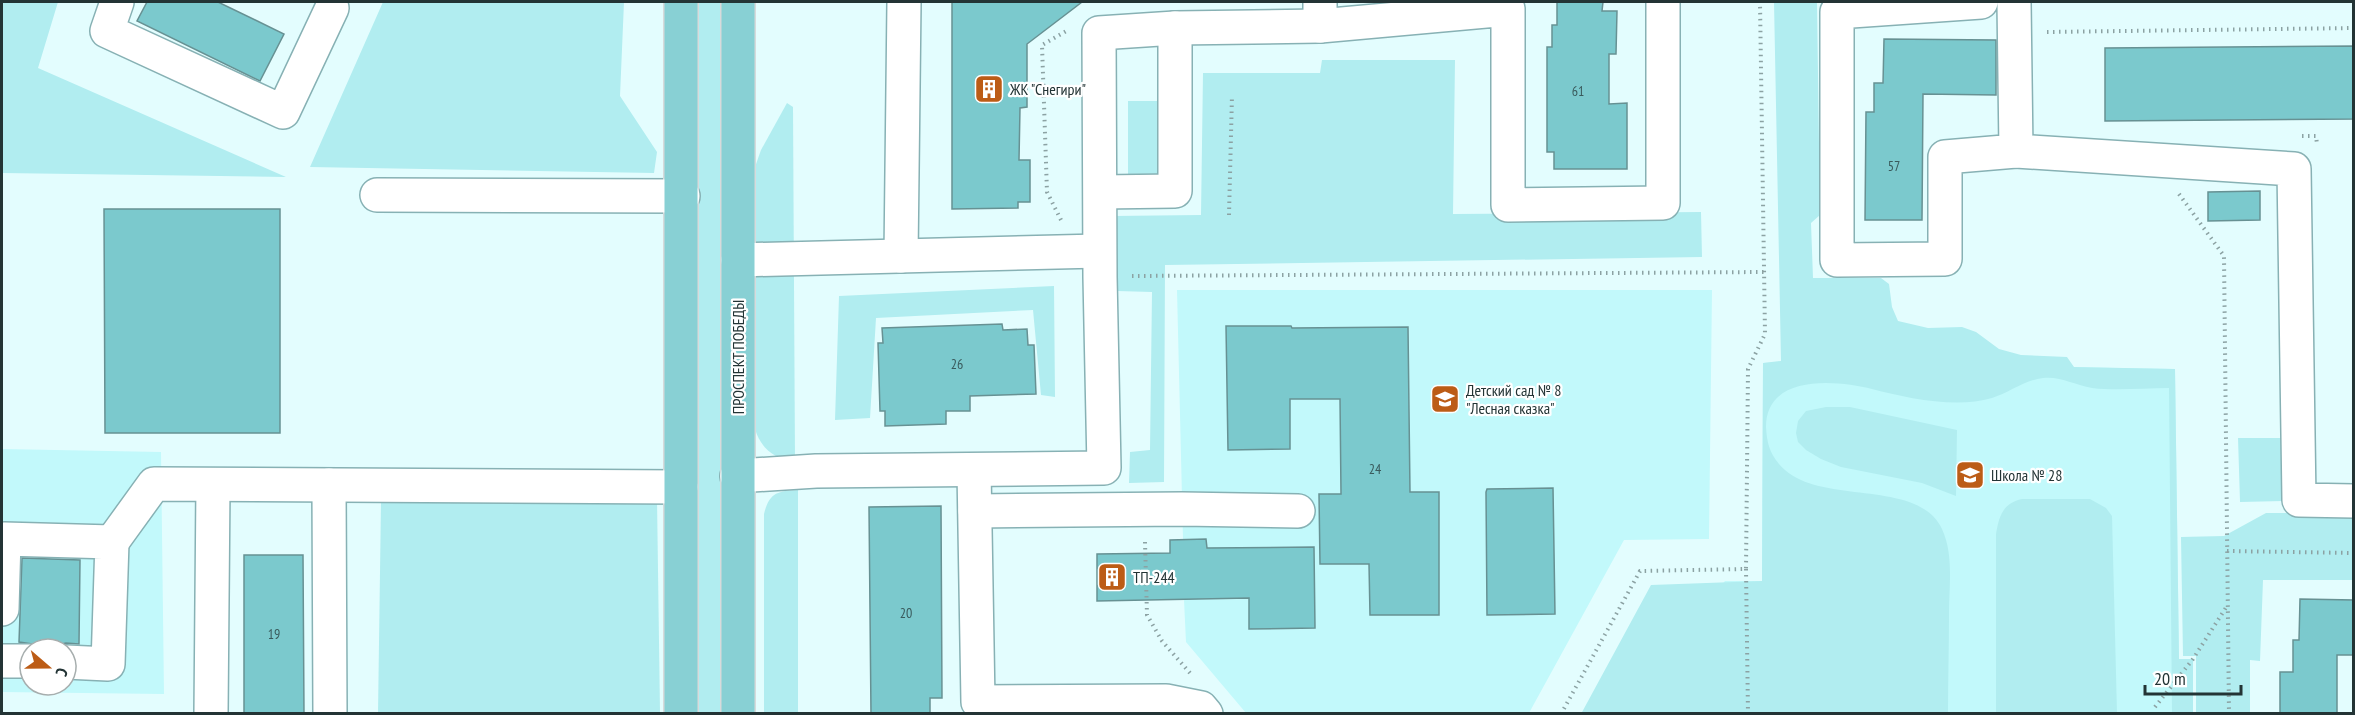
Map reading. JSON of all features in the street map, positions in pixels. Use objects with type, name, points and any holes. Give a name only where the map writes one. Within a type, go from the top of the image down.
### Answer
[{"type":"main road","points":[[681,2],[683,196],[681,714]]},
{"type":"main road","name":"ПРОСПЕКТ ПОБЕДЫ","points":[[738,2],[738,714]]},
{"type":"lane","points":[[117,2],[107,31],[283,112],[329,4]]},
{"type":"lane","points":[[901,256],[904,2]]},
{"type":"lane","points":[[737,476],[816,471],[1104,468],[1099,264],[1101,192],[1099,33],[1320,14],[1508,9],[1508,205],[1663,203],[1663,2]]},
{"type":"lane","points":[[1981,2],[1837,12],[1837,260],[1945,259],[1945,157],[2016,152],[2294,168],[2299,500],[2354,501]]},
{"type":"lane","points":[[2014,2],[2016,152]]},
{"type":"lane","points":[[1101,192],[1175,191],[1175,28]]},
{"type":"lane","points":[[377,195],[683,196]]},
{"type":"lane","points":[[738,260],[901,256],[1099,264]]},
{"type":"lane","points":[[974,470],[978,702],[1166,700],[1201,708],[1206,714]]},
{"type":"lane","points":[[78,663],[108,664],[112,542],[154,484],[681,487]]},
{"type":"lane","points":[[211,714],[213,484]]},
{"type":"lane","points":[[328,485],[330,714]]},
{"type":"lane","points":[[975,511],[1144,509],[1298,511]]},
{"type":"lane","points":[[2,609],[4,539],[112,542]]},
{"type":"lane","points":[[2,661],[18,661]]},
{"type":"path","points":[[1748,714],[1746,569],[1748,369],[1765,334],[1760,2]]},
{"type":"path","points":[[2043,32],[2354,28]]},
{"type":"path","points":[[1229,215],[1232,95]]},
{"type":"path","points":[[2293,136],[2316,136],[2317,148]]},
{"type":"path","points":[[2154,160],[2224,256],[2229,714]]},
{"type":"path","points":[[1099,264],[1765,272]]},
{"type":"path","points":[[1144,509],[1147,615],[1162,641],[1191,673]]},
{"type":"path","points":[[2227,551],[2354,554]]},
{"type":"path","points":[[1561,714],[1640,571],[1746,569]]},
{"type":"path","points":[[2155,707],[2193,660],[2228,605]]},
{"type":"shaded area","points":[[2,2],[58,2],[38,68],[286,177],[2,173]]},
{"type":"shaded area","points":[[383,2],[624,2],[620,96],[657,152],[654,173],[310,167]]},
{"type":"shaded area","points":[[696,2],[722,2],[724,714],[698,713]]},
{"type":"shaded area","points":[[1774,2],[1851,2],[1817,3],[1820,215],[1811,223],[1813,278],[1881,278],[1889,284],[1892,307],[1898,321],[1928,328],[1962,327],[1976,332],[1999,349],[2021,355],[2067,357],[2074,367],[2175,369],[2179,659],[2193,659],[2193,713],[2172,713],[2169,388],[2101,389],[2061,379],[2043,378],[2030,381],[1992,398],[1963,402],[1916,399],[1857,386],[1823,383],[1790,389],[1778,397],[1769,410],[1766,427],[1771,451],[1779,464],[1795,477],[1816,485],[1911,503],[1929,513],[1942,529],[1948,549],[1950,571],[1948,713],[1581,714],[1651,585],[1762,581],[1763,363],[1781,361]]},
{"type":"shaded area","points":[[1322,60],[1455,60],[1453,214],[1701,212],[1702,257],[1165,265],[1164,482],[1129,483],[1130,452],[1150,450],[1152,292],[1117,291],[1112,216],[1201,215],[1203,73],[1320,73]]},
{"type":"shaded area","points":[[1128,101],[1158,101],[1158,177],[1128,177]]},
{"type":"shaded area","points":[[787,103],[793,107],[795,462],[775,456],[770,452],[761,442],[755,429],[755,167],[761,150]]},
{"type":"shaded area","points":[[1054,286],[1055,397],[1041,395],[1033,310],[876,318],[870,418],[835,420],[839,296]]},
{"type":"shaded area","name":"Детский сад № 8 \"Лесная сказка\"","points":[[1177,290],[1712,290],[1709,539],[1624,540],[1529,713],[1246,713],[1186,642],[1184,600],[1171,600],[1170,540],[1183,539]]},
{"type":"shaded area","name":"Школа № 28","points":[[1763,363],[2175,369],[2179,659],[2193,659],[2193,713],[1610,714],[1725,581],[1762,581]]},
{"type":"shaded area","points":[[1826,407],[1850,407],[1957,430],[1956,496],[1922,483],[1841,467],[1806,450],[1798,442],[1796,433],[1798,421],[1806,411]]},
{"type":"shaded area","points":[[2238,438],[2281,438],[2283,501],[2240,502]]},
{"type":"shaded area","points":[[2,449],[161,452],[164,694],[78,693],[78,637],[18,637],[18,692],[2,692]]},
{"type":"shaded area","points":[[798,490],[798,713],[764,713],[764,514],[768,502],[775,494]]},
{"type":"shaded area","points":[[657,499],[660,713],[378,714],[381,502]]},
{"type":"shaded area","points":[[2022,499],[2090,499],[2106,508],[2112,516],[2117,713],[1996,713],[1996,534],[2003,511],[2010,504]]},
{"type":"shaded area","points":[[2266,513],[2353,513],[2353,580],[2263,580],[2260,661],[2250,660],[2250,713],[2196,713],[2196,656],[2183,656],[2181,537],[2224,536]]},
{"type":"building","points":[[147,2],[218,2],[284,34],[260,81],[137,21]]},
{"type":"building","name":"ЖК \"Снегири\"","points":[[952,2],[1082,2],[1027,44],[1027,107],[1020,108],[1019,160],[1030,160],[1030,202],[1018,202],[1018,208],[952,209]]},
{"type":"building","points":[[1557,2],[1603,2],[1602,11],[1617,11],[1616,54],[1609,54],[1609,104],[1627,103],[1627,169],[1554,169],[1554,152],[1547,152],[1547,47],[1552,47],[1552,25],[1557,25]]},
{"type":"building","points":[[1884,39],[1996,40],[1996,95],[1923,94],[1922,220],[1865,220],[1866,112],[1874,112],[1874,83],[1883,83]]},
{"type":"building","points":[[2354,46],[2354,119],[2105,121],[2105,48]]},
{"type":"building","points":[[2260,191],[2260,220],[2208,221],[2208,192]]},
{"type":"building","points":[[104,209],[280,209],[280,433],[105,433]]},
{"type":"building","points":[[1002,324],[1003,330],[1027,329],[1028,345],[1034,345],[1036,394],[970,396],[970,411],[946,411],[946,424],[885,426],[885,411],[880,411],[878,343],[883,343],[882,328]]},
{"type":"building","points":[[1226,326],[1408,327],[1410,492],[1439,492],[1439,615],[1370,615],[1369,564],[1320,564],[1319,494],[1341,494],[1340,399],[1290,399],[1290,449],[1228,450]]},
{"type":"building","points":[[1553,488],[1555,614],[1487,615],[1487,489]]},
{"type":"building","points":[[941,506],[942,698],[930,698],[930,714],[871,714],[869,507]]},
{"type":"building","points":[[1206,539],[1207,548],[1314,547],[1315,628],[1249,629],[1249,598],[1097,601],[1097,554],[1170,553],[1170,540]]},
{"type":"building","points":[[244,555],[303,555],[304,714],[244,714]]},
{"type":"building","points":[[22,558],[80,560],[79,644],[78,637],[19,637]]},
{"type":"building","points":[[2300,599],[2354,600],[2354,655],[2337,655],[2337,714],[2280,714],[2280,672],[2293,672],[2293,640],[2299,640]]},
{"type":"place","name":"ЖК \"Снегири\"","points":[[989,89]]},
{"type":"place","name":"Детский сад № 8 \"Лесная сказка\"","points":[[1445,399]]},
{"type":"place","name":"Школа № 28","points":[[1970,475]]},
{"type":"place","name":"ТП-244","points":[[1112,577]]}]
